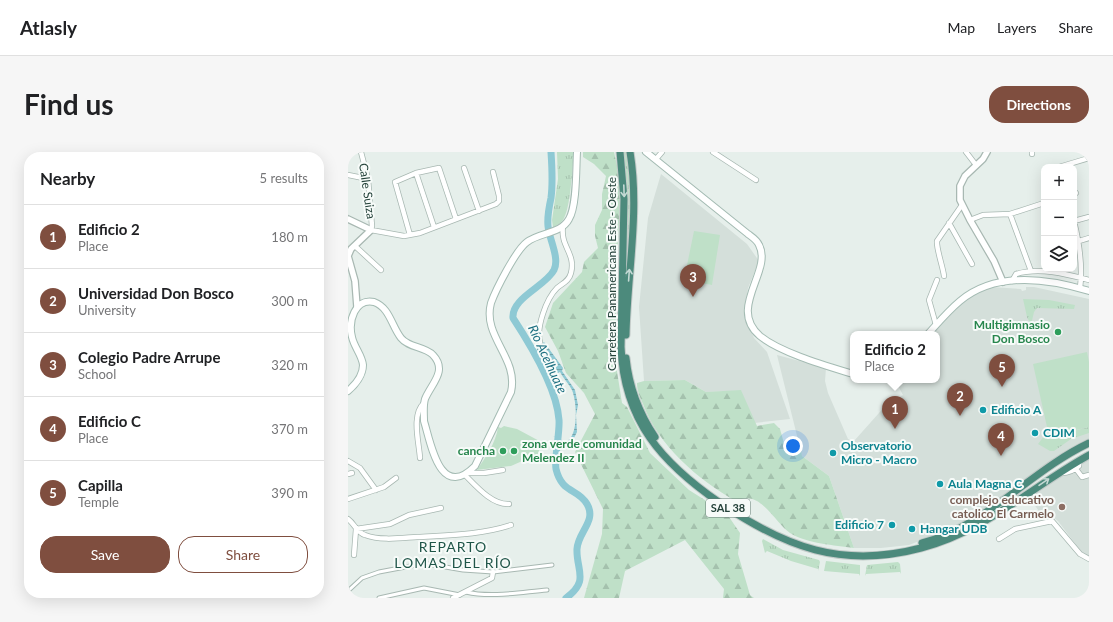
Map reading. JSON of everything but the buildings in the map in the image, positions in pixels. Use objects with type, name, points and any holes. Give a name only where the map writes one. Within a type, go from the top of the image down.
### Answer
[{"type":"highway","name":"Carretera Panamericana Este - Oeste","points":[[620,152],[624,192],[621,347],[624,381],[636,414],[656,448],[678,471],[708,494],[767,532],[796,545],[836,554],[868,556],[914,550],[961,534],[985,522],[1058,473],[1089,455]]},
{"type":"highway","name":"Carretera Panamericana Este - Oeste","points":[[630,152],[634,181],[634,205],[626,351],[628,375],[634,396],[649,428],[669,456],[694,478],[746,515],[774,530],[819,546],[860,552],[899,548],[924,543],[963,527],[989,512],[1058,461],[1089,443]]},
{"type":"main road","points":[[348,391],[359,379],[363,367],[361,357],[351,335],[352,321],[357,307],[362,303],[370,301],[381,305],[387,312],[403,340],[427,351],[435,358],[438,366],[438,376],[424,403],[424,421],[441,470],[450,476],[467,474],[480,460],[513,384],[512,370],[490,323],[488,313],[491,303],[519,250],[526,242],[557,230],[569,221],[572,213],[577,152]]},
{"type":"main road","points":[[646,152],[656,155],[760,246],[762,259],[748,310],[749,319],[757,333],[768,342],[781,348],[850,373]]},
{"type":"main road","points":[[931,331],[965,298],[980,290],[1003,282],[1040,280],[1089,291]]},
{"type":"street","name":"Calle Suiza","points":[[361,152],[368,179],[372,226],[371,230]]},
{"type":"street","points":[[656,155],[662,152]]},
{"type":"street","points":[[713,152],[756,180]]},
{"type":"street","points":[[966,152],[976,165]]},
{"type":"street","points":[[987,152],[984,157],[966,173],[961,184],[962,205],[994,261],[1003,282]]},
{"type":"street","points":[[1070,164],[1089,158]]},
{"type":"street","points":[[410,235],[395,182],[416,173],[439,168],[456,219]]},
{"type":"street","points":[[464,168],[479,211]]},
{"type":"street","points":[[348,219],[371,230],[404,236],[410,235],[496,204],[499,200],[493,172]]},
{"type":"street","points":[[416,173],[434,227]]},
{"type":"street","points":[[348,175],[368,179]]},
{"type":"street","points":[[970,220],[983,215],[1010,214],[1041,204]]},
{"type":"street","points":[[944,276],[937,241],[962,205]]},
{"type":"street","points":[[1010,214],[1031,271]]},
{"type":"street","points":[[1080,288],[1082,278],[1074,221],[1089,217],[1089,214]]},
{"type":"street","points":[[949,223],[972,264]]},
{"type":"street","points":[[540,342],[538,332],[543,314],[556,289],[569,278],[572,271],[571,256],[562,239],[563,226]]},
{"type":"street","points":[[357,307],[354,281],[348,256],[355,246],[371,230]]},
{"type":"street","points":[[1078,241],[1089,238]]},
{"type":"street","points":[[355,246],[381,270]]},
{"type":"street","points":[[1012,281],[1016,274],[1041,271]]},
{"type":"street","points":[[1058,272],[1089,280]]},
{"type":"street","points":[[936,326],[929,300],[937,280]]},
{"type":"street","points":[[420,458],[417,419],[420,407],[424,403]]},
{"type":"street","points":[[1058,473],[1068,473],[1076,469],[1079,466],[1079,460]]},
{"type":"street","points":[[348,461],[360,468],[376,490]]},
{"type":"street","points":[[1076,469],[1082,477],[1089,476]]},
{"type":"street","points":[[467,474],[503,470]]},
{"type":"street","points":[[467,474],[493,500],[502,504],[509,504]]},
{"type":"street","points":[[348,499],[376,490],[396,478]]},
{"type":"street","points":[[356,529],[390,524],[409,514],[441,508]]},
{"type":"street","points":[[348,519],[363,535],[372,538],[476,534],[489,532],[511,525]]},
{"type":"street","points":[[999,539],[1015,529],[1052,521],[1080,554],[1089,559]]},
{"type":"street","points":[[354,555],[356,529]]},
{"type":"street","points":[[348,591],[362,578],[379,572],[416,565],[428,564],[463,570],[493,572],[552,565]]},
{"type":"street","points":[[453,598],[492,578],[493,572]]},
{"type":"street","points":[[379,598],[424,588],[460,595]]},
{"type":"street","points":[[466,591],[475,594],[504,594],[548,590]]},
{"type":"shaded area","points":[[661,174],[747,244],[759,261],[748,288],[744,314],[754,338],[767,352],[790,419],[754,423],[741,391],[706,392],[685,380],[644,381],[639,307],[648,218]]},
{"type":"shaded area","points":[[992,287],[1021,289],[1022,291],[1026,290],[1026,287],[1034,287],[1089,299],[1089,439],[1056,459],[975,516],[958,526],[909,545],[881,548],[854,548],[829,476],[802,456],[777,355],[826,368],[825,381],[828,393],[848,439],[854,441],[887,404],[903,395],[897,383],[940,383],[940,331],[934,331],[961,302],[977,292]]},
{"type":"shaded area","name":"complejo educativo catolico El Carmelo","points":[[1089,458],[1089,556],[1083,554],[1058,521],[1054,518],[1044,518],[1028,496]]},
{"type":"green space","points":[[557,152],[574,152],[568,207],[563,220],[553,227],[552,220],[558,179]]},
{"type":"green space","points":[[583,152],[614,152],[621,183],[616,280],[616,365],[622,403],[627,407],[650,453],[689,490],[727,514],[740,533],[738,554],[750,595],[754,598],[723,598],[724,589],[685,540],[625,571],[619,598],[584,598],[602,534],[603,509],[575,452],[595,414],[584,393],[566,373],[558,351],[545,327],[553,303],[582,272],[584,262],[598,248],[595,236],[595,225],[602,210],[602,194],[606,176],[594,164],[583,157]]},
{"type":"green space","points":[[622,152],[628,152],[631,212],[627,264],[626,264]]},
{"type":"green space","points":[[694,231],[720,235],[712,285],[684,280]]},
{"type":"green space","points":[[1023,299],[1049,300],[1075,305],[1074,309],[1037,308],[1034,312],[1031,325],[1027,317]]},
{"type":"green space","points":[[1087,352],[1089,362],[1089,427],[1049,436],[1033,364]]},
{"type":"green space","points":[[685,380],[706,392],[741,390],[757,426],[774,423],[780,429],[785,447],[800,444],[802,456],[829,476],[854,548],[821,544],[797,537],[784,528],[760,503],[753,499],[745,498],[736,501],[708,483],[681,460],[659,434],[650,419],[639,394],[637,383],[644,381]]},
{"type":"green space","name":"zona verde comunidad Melendez II","points":[[504,426],[517,429],[545,444],[540,448],[538,454],[511,466],[477,470],[493,444],[498,427],[501,428]]},
{"type":"green space","points":[[1089,427],[1089,433],[1071,439],[1054,451],[1050,451],[1038,444],[1044,436],[1046,438]]},
{"type":"green space","points":[[763,539],[783,550],[819,560],[818,571],[818,569],[791,561],[767,551],[765,553],[762,541]]},
{"type":"green space","points":[[826,561],[860,565],[860,576],[859,574],[824,571]]},
{"type":"green space","points":[[898,562],[900,564],[901,574],[900,572],[866,574],[865,576],[867,565]]},
{"type":"water","points":[[544,342],[563,368],[562,371],[575,390],[578,405],[576,415],[574,395],[571,388],[560,372],[548,378],[537,355],[537,348]]},
{"type":"water","points":[[576,415],[577,432],[573,440],[567,445],[553,436],[566,442],[570,439],[575,426]]},
{"type":"waterway","name":"Río Acelhuate","points":[[551,152],[552,187],[548,222],[556,265],[550,276],[517,304],[513,318],[542,367],[557,408],[559,425],[556,469],[559,477],[566,487],[583,499],[589,510],[590,516],[580,537],[577,549],[580,581],[578,586],[566,598]]},
{"type":"place","name":"Colegio Padre Arrupe","points":[[693,297]]},
{"type":"place","name":"Multigimnasio Don Bosco","points":[[1058,332]]},
{"type":"place","name":"Capilla","points":[[1002,387]]},
{"type":"place","name":"Edificio A","points":[[983,410]]},
{"type":"place","name":"Universidad Don Bosco","points":[[960,416]]},
{"type":"place","name":"Edificio 2","points":[[895,429]]},
{"type":"place","name":"CDIM","points":[[1035,433]]},
{"type":"place","name":"cancha","points":[[503,451]]},
{"type":"place","name":"zona verde comunidad Melendez II","points":[[514,451]]},
{"type":"place","name":"Observatorio Micro - Macro","points":[[833,453]]},
{"type":"place","name":"Edificio C","points":[[1001,456]]},
{"type":"place","name":"Aula Magna C","points":[[940,484]]},
{"type":"place","name":"complejo educativo catolico El Carmelo","points":[[1062,507]]},
{"type":"place","name":"Edificio 7","points":[[892,525]]},
{"type":"place","name":"Hangar UDB","points":[[912,529]]},
{"type":"district","name":"REPARTO LOMAS DEL RÍO","points":[[453,556]]}]
